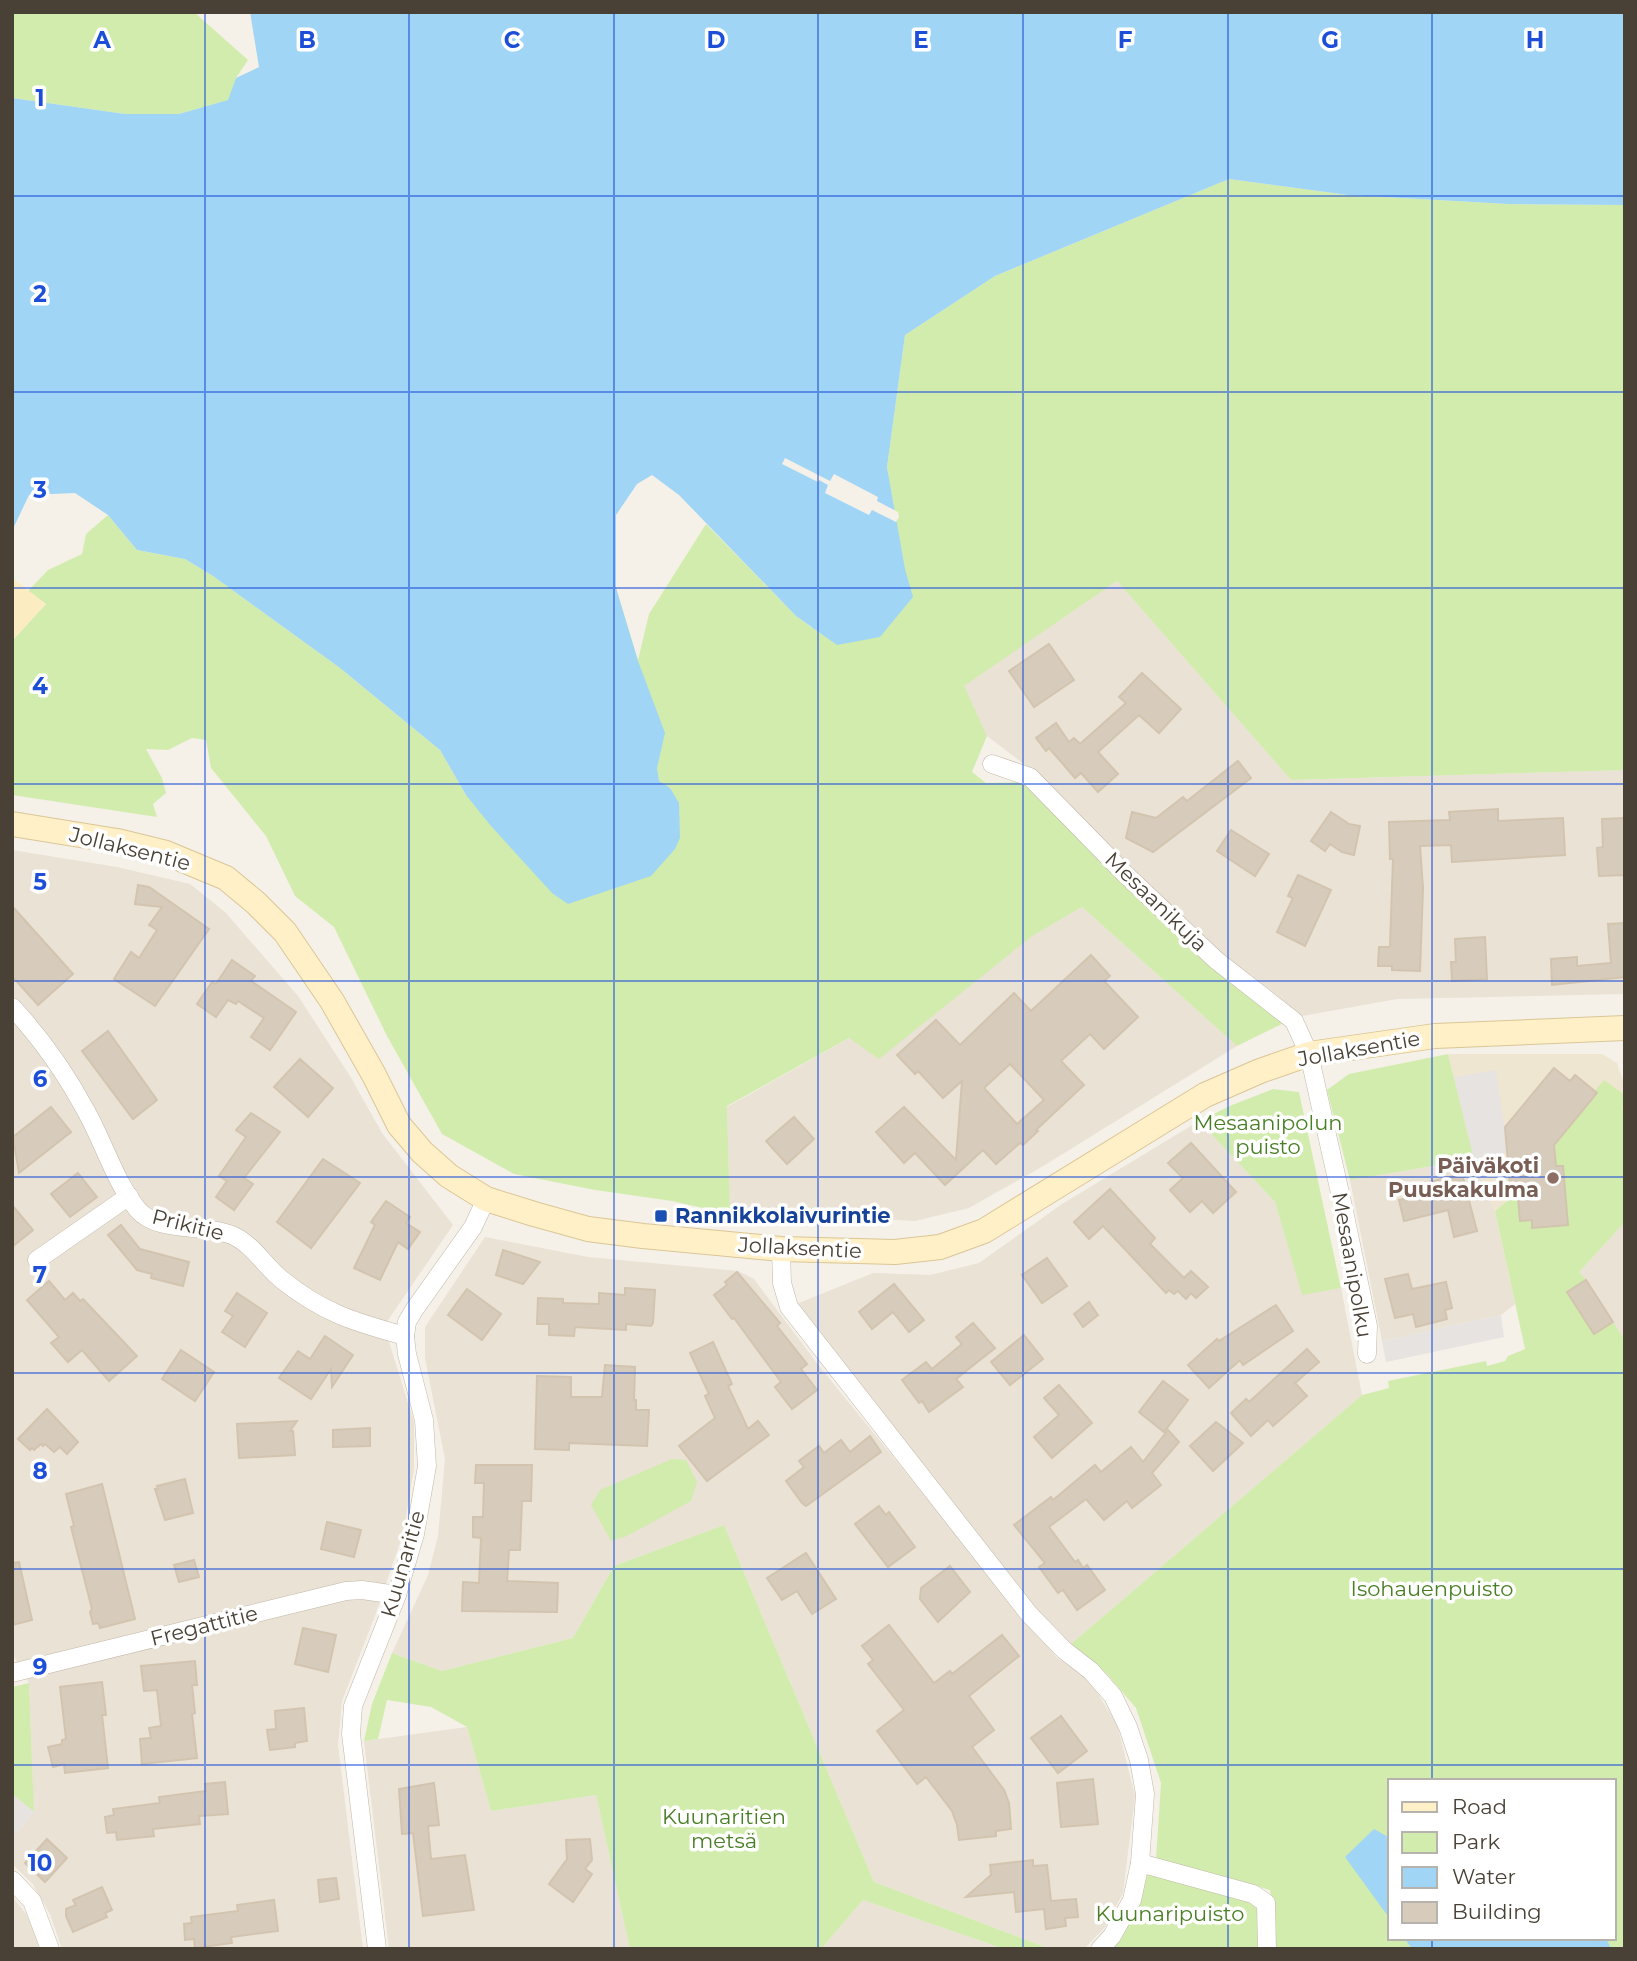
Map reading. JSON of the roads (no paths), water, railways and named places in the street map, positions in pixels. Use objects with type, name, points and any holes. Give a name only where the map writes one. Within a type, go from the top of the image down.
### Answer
[{"type":"main road","name":"Jollaksentie","points":[[12,824],[117,841],[166,853],[226,878],[285,932],[332,1001],[399,1125],[422,1152],[449,1176],[486,1199],[588,1229],[780,1249],[895,1252],[940,1247],[984,1231],[1205,1095],[1260,1070],[1309,1054],[1438,1036],[1625,1028]]},
{"type":"street","name":"Mesaanikuja","points":[[992,764],[1030,776],[1125,874],[1216,960],[1294,1021],[1309,1054]]},
{"type":"street","name":"Prikitie","points":[[12,1007],[36,1032],[86,1110],[129,1196],[140,1212],[155,1221],[188,1228],[213,1229],[235,1236],[303,1297],[345,1319],[405,1336]]},
{"type":"street","name":"Mesaanipolku","points":[[1309,1054],[1368,1326],[1367,1354]]},
{"type":"street","points":[[37,1259],[129,1196]]},
{"type":"street","points":[[405,1336],[411,1316],[473,1227],[486,1199]]},
{"type":"street","points":[[780,1249],[782,1283],[789,1307],[1029,1614],[1064,1650],[1091,1671],[1113,1696],[1135,1749],[1145,1794],[1140,1863],[1132,1900],[1112,1936],[1100,1949]]},
{"type":"street","name":"Kuunaritie","points":[[377,1949],[351,1734],[353,1706],[397,1595],[415,1534],[427,1466],[424,1420],[405,1336]]},
{"type":"street","name":"Fregattitie","points":[[12,1673],[346,1591],[362,1590],[397,1595]]},
{"type":"street","points":[[1140,1863],[1253,1894],[1266,1903],[1267,1949]]},
{"type":"street","points":[[12,1880],[32,1901],[50,1949]]},
{"type":"water","points":[[250,12],[1625,12],[1625,205],[1508,204],[1348,195],[1229,179],[995,276],[905,335],[887,467],[905,569],[913,597],[880,637],[837,645],[796,616],[679,495],[652,475],[637,484],[616,515],[616,588],[638,661],[665,733],[657,768],[659,781],[670,788],[679,803],[680,838],[675,849],[651,876],[568,904],[552,893],[491,826],[466,795],[440,750],[340,668],[213,576],[185,559],[137,550],[108,515],[75,493],[29,495],[12,531],[12,98],[125,114],[179,114],[228,100],[236,78],[259,67]]},
{"type":"water","points":[[1374,1829],[1388,1837],[1388,1916],[1345,1857]]},
{"type":"water","points":[[1405,1940],[1607,1940],[1611,1949],[1412,1949]]},
{"type":"place","name":"Päiväkoti Puuskakulma","points":[[1553,1178]]},
{"type":"place","name":"Rannikkolaivurintie","points":[[661,1216]]},
{"type":"park label","name":"Mesaanipolun puisto","points":[[1268,1135]]},
{"type":"park label","name":"Isohauenpuisto","points":[[1432,1589]]},
{"type":"park label","name":"Kuunaritien metsä","points":[[724,1829]]},
{"type":"park label","name":"Kuunaripuisto","points":[[1170,1914]]}]
